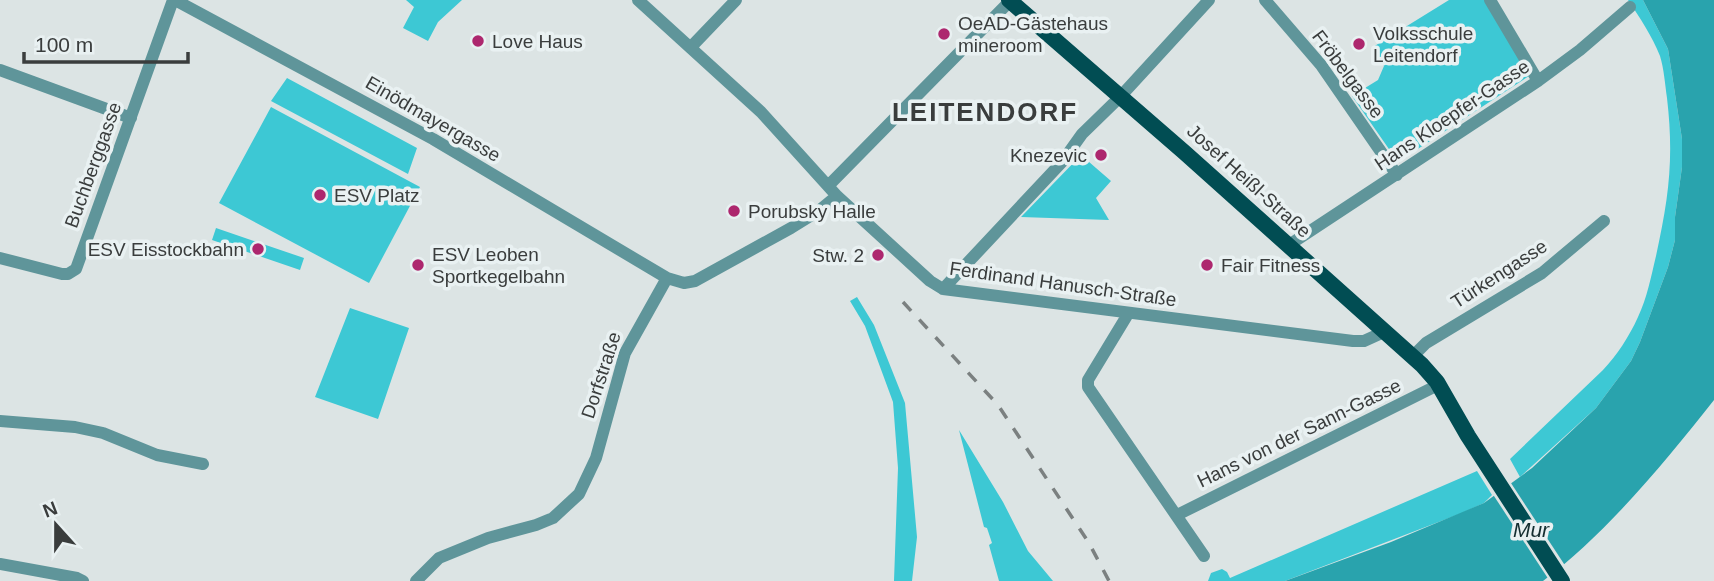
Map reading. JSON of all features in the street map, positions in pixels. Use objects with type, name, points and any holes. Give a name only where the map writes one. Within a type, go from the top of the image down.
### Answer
[{"type":"main road","name":"Josef Heißl-Straße","points":[[1010,0],[1413,356],[1438,384],[1560,578]]},
{"type":"street","name":"Buchberggasse","points":[[0,258],[54,272],[68,274],[74,271],[174,0]]},
{"type":"street","name":"Einödmayergasse","points":[[174,0],[433,139],[667,278]]},
{"type":"street","name":"Ferdinand Hanusch-Straße","points":[[638,0],[761,112],[832,191],[930,281],[943,289],[1353,341],[1364,341],[1386,331]]},
{"type":"street","points":[[691,47],[736,0]]},
{"type":"street","points":[[667,278],[684,283],[695,281],[820,210],[832,191],[1010,0]]},
{"type":"street","points":[[943,289],[1062,162],[1082,134],[1120,97],[1209,0]]},
{"type":"street","name":"Fröbelgasse","points":[[1265,0],[1321,65],[1397,175]]},
{"type":"street","points":[[1490,0],[1538,81]]},
{"type":"street","name":"Hans Kloepfer-Gasse","points":[[1289,245],[1538,81],[1580,50],[1630,7]]},
{"type":"street","points":[[0,70],[131,118]]},
{"type":"street","name":"Türkengasse","points":[[1413,356],[1426,343],[1542,273],[1604,221]]},
{"type":"street","name":"Dorfstraße","points":[[416,581],[439,558],[488,538],[553,518],[579,494],[596,458],[625,353],[667,278]]},
{"type":"street","points":[[1128,314],[1088,380],[1088,387],[1204,556]]},
{"type":"street","name":"Hans von der Sann-Gasse","points":[[1177,514],[1438,384]]},
{"type":"street","points":[[0,421],[75,427],[103,433],[156,455],[202,464]]},
{"type":"street","points":[[0,564],[83,581]]},
{"type":"shaded area","points":[[406,0],[462,0],[438,22],[428,41],[403,28],[414,7]]},
{"type":"shaded area","points":[[1449,0],[1485,0],[1529,76],[1398,162],[1352,96],[1378,80],[1384,66],[1373,47]]},
{"type":"shaded area","points":[[1628,0],[1643,0],[1668,49],[1682,139],[1675,240],[1668,267],[1631,361],[1596,408],[1520,477],[1510,459],[1603,370],[1618,352],[1627,339],[1649,287],[1669,177],[1667,98],[1660,56],[1650,34]]},
{"type":"shaded area","points":[[287,78],[417,148],[408,174],[271,101]]},
{"type":"shaded area","name":"ESV Platz","points":[[271,107],[420,187],[369,283],[219,203]]},
{"type":"shaded area","points":[[1081,155],[1111,181],[1096,198],[1109,220],[1021,217]]},
{"type":"shaded area","name":"ESV Eisstockbahn","points":[[216,228],[304,258],[300,270],[212,240]]},
{"type":"shaded area","points":[[857,297],[874,325],[905,403],[917,537],[912,581],[894,581],[898,468],[893,402],[865,326],[850,301]]},
{"type":"shaded area","points":[[350,308],[409,328],[378,419],[315,397]]},
{"type":"shaded area","points":[[959,430],[1003,502],[1028,551],[1053,581],[999,581],[989,545],[992,543],[987,528],[984,527]]},
{"type":"shaded area","points":[[1477,471],[1492,495],[1484,503],[1462,513],[1285,581],[1208,581],[1211,573],[1222,569],[1230,578]]},
{"type":"water","name":"Mur","points":[[1643,0],[1714,0],[1714,400],[1612,519],[1543,581],[1285,581],[1391,542],[1484,503],[1532,468],[1596,408],[1631,361],[1668,267],[1675,240],[1675,217],[1682,167],[1682,139],[1668,49]]},
{"type":"pier","points":[[1509,480],[1566,567],[1549,580],[1492,493]]},
{"type":"railway","points":[[903,302],[998,405],[1089,543],[1109,581]]},
{"type":"place","name":"OeAD-Gästehaus mineroom","points":[[944,34]]},
{"type":"place","name":"Love Haus","points":[[478,41]]},
{"type":"place","name":"Volksschule Leitendorf","points":[[1359,44]]},
{"type":"place","name":"Knezevic","points":[[1101,155]]},
{"type":"place","name":"ESV Platz","points":[[320,195]]},
{"type":"place","name":"Porubsky Halle","points":[[734,211]]},
{"type":"place","name":"ESV Eisstockbahn","points":[[258,249]]},
{"type":"place","name":"Stw. 2","points":[[878,255]]},
{"type":"place","name":"ESV Leoben Sportkegelbahn","points":[[418,265]]},
{"type":"place","name":"Fair Fitness","points":[[1207,265]]},
{"type":"district","name":"LEITENDORF","points":[[985,112]]}]
